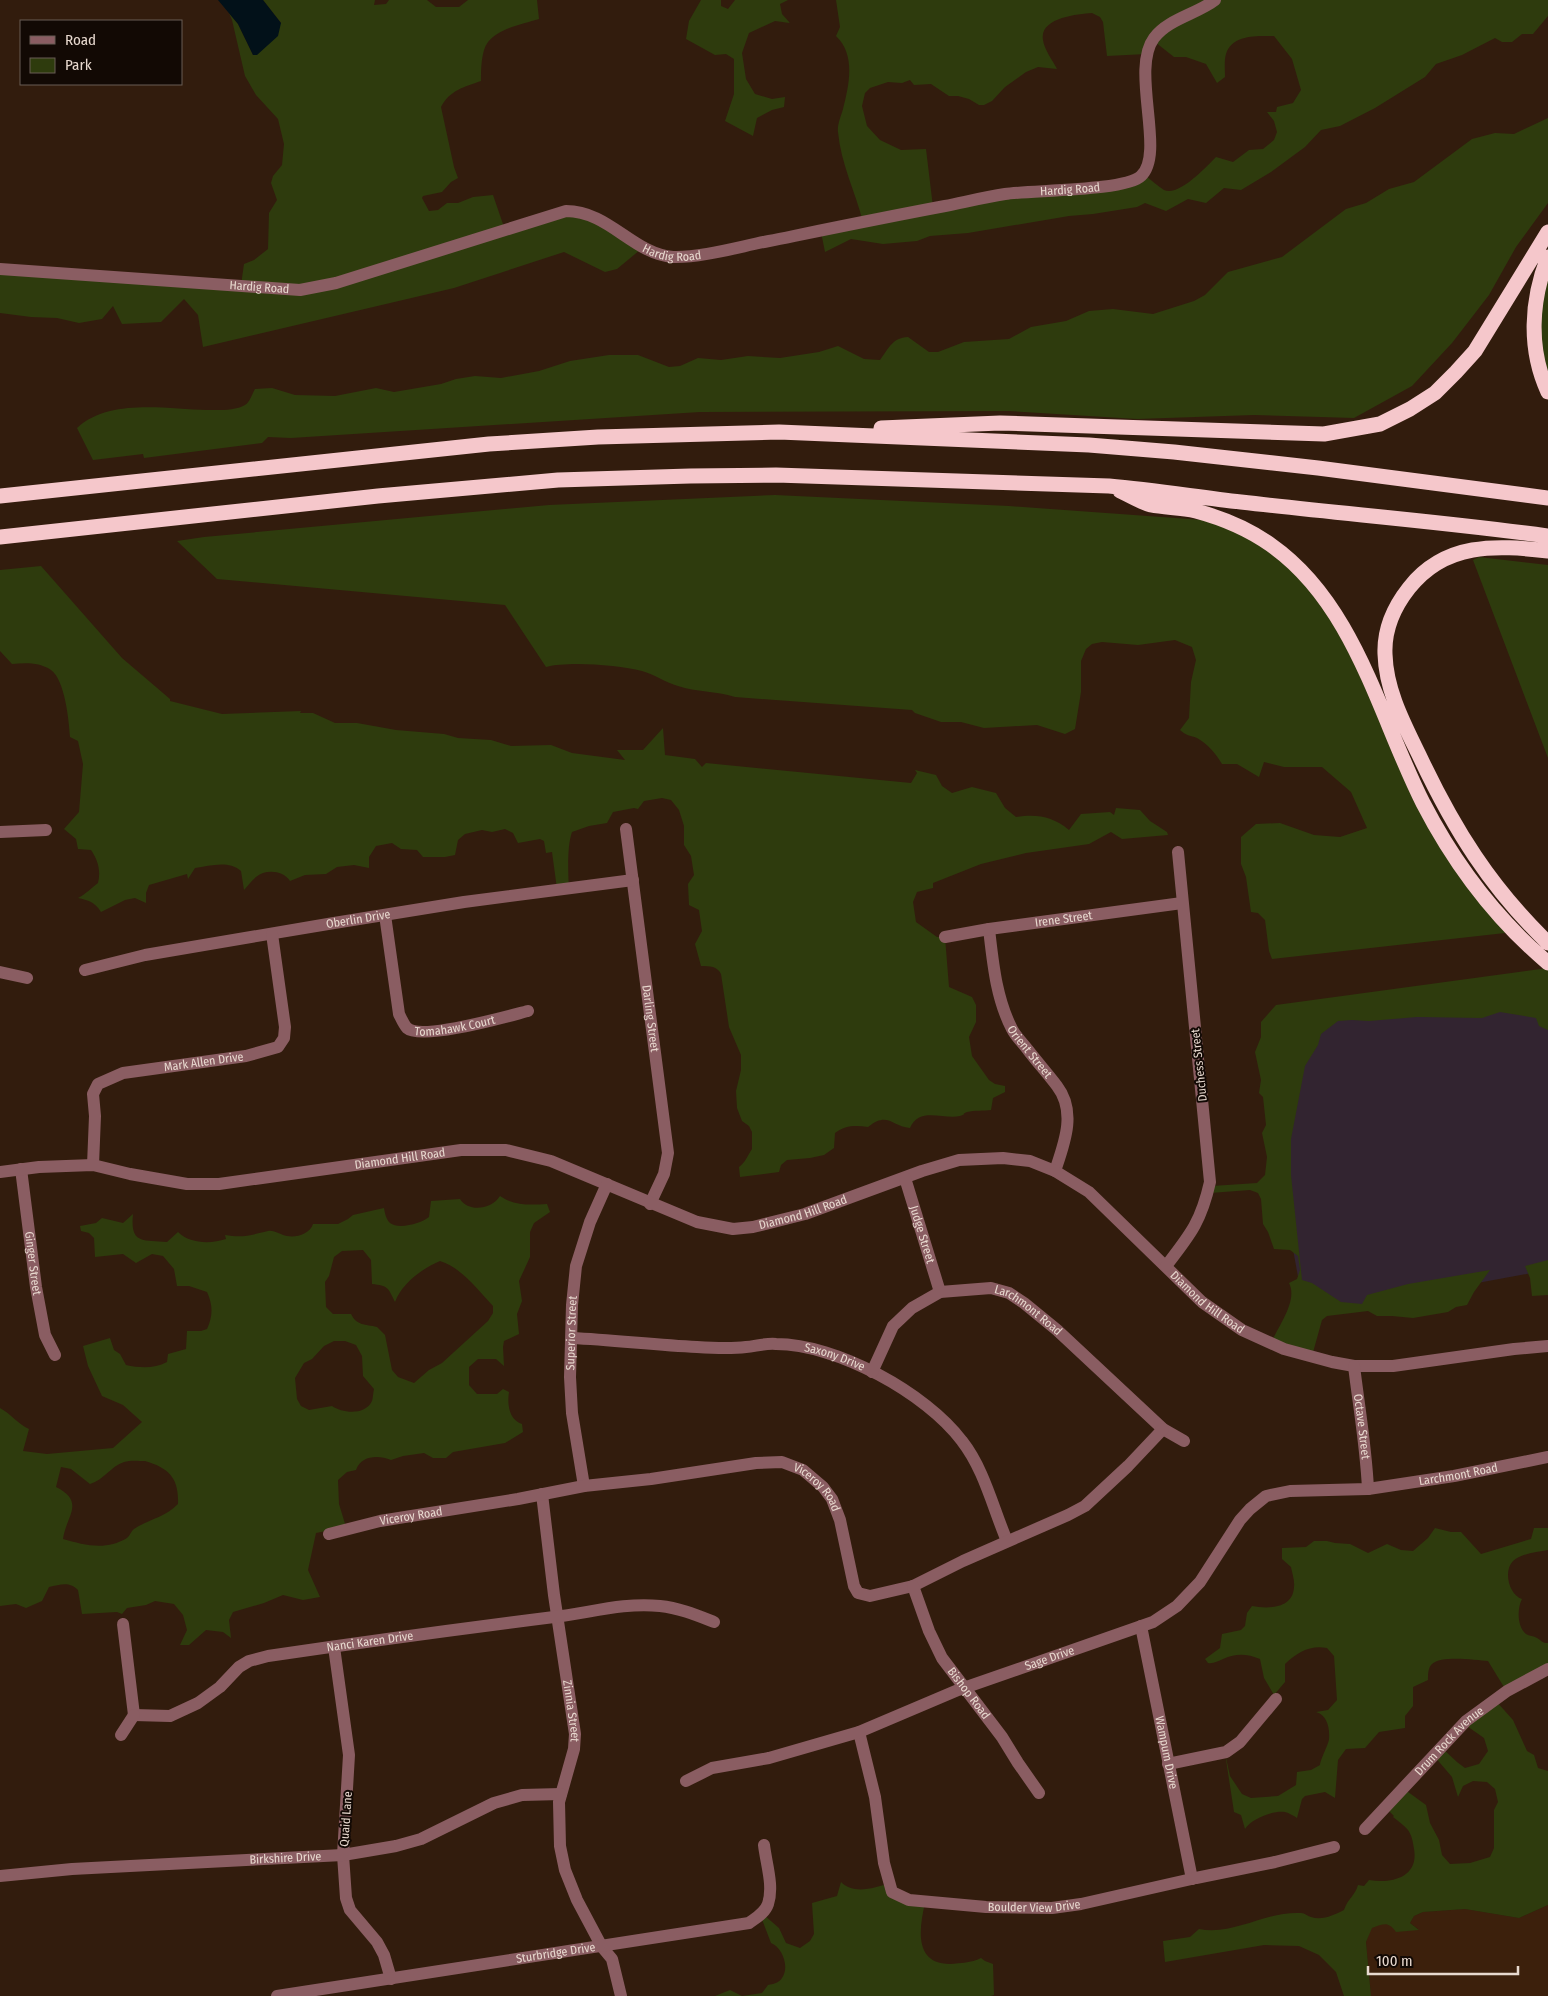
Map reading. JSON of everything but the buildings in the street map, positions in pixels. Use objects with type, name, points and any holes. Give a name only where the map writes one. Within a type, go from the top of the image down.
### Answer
[{"type":"highway","points":[[0,496],[498,443],[616,436],[780,432],[1000,423],[1324,434],[1380,424],[1410,409],[1435,393],[1475,351],[1548,232]]},
{"type":"highway","points":[[1548,257],[1540,275],[1536,298],[1534,346],[1548,392]]},
{"type":"highway","points":[[780,432],[1090,445],[1318,468],[1548,498]]},
{"type":"highway","points":[[0,537],[387,495],[558,480],[776,475],[1109,486],[1241,502],[1484,527],[1548,536]]},
{"type":"highway","points":[[1109,486],[1149,504],[1195,510],[1246,530],[1289,558],[1306,575],[1337,615],[1423,802],[1439,831],[1472,882],[1491,906],[1516,934],[1548,963]]},
{"type":"highway","points":[[1548,551],[1508,547],[1474,549],[1456,554],[1438,563],[1419,577],[1402,598],[1389,624],[1385,653],[1388,680],[1402,720],[1447,812],[1480,865],[1499,890],[1548,943]]},
{"type":"street","name":"Hardig Road","points":[[0,270],[300,290],[336,283],[566,211],[583,212],[599,218],[655,253],[679,257],[734,248],[1007,194],[1120,185],[1138,179],[1145,172],[1149,163],[1150,141],[1145,60],[1150,43],[1162,30],[1215,0]]},
{"type":"street","name":"Darling Street","points":[[626,829],[668,1153],[664,1174],[650,1204]]},
{"type":"street","points":[[0,832],[46,830]]},
{"type":"street","name":"Duchess Street","points":[[1166,1266],[1192,1233],[1205,1207],[1210,1182],[1209,1154],[1178,852]]},
{"type":"street","name":"Oberlin Drive","points":[[85,970],[145,955],[385,915],[519,894],[633,880]]},
{"type":"street","name":"Irene Street","points":[[945,938],[989,929],[1182,903]]},
{"type":"street","name":"Tomahawk Court","points":[[385,915],[399,1014],[406,1028],[416,1032],[459,1028],[528,1011]]},
{"type":"street","name":"Orient Street","points":[[989,929],[995,980],[1013,1032],[1059,1088],[1067,1108],[1068,1124],[1055,1171]]},
{"type":"street","name":"Mark Allen Drive","points":[[93,1165],[95,1116],[93,1094],[98,1084],[123,1074],[246,1056],[278,1047],[284,1038],[285,1027],[272,934]]},
{"type":"street","points":[[0,972],[27,978]]},
{"type":"street","name":"Diamond Hill Road","points":[[0,1172],[93,1165],[187,1184],[219,1184],[452,1151],[506,1150],[551,1161],[650,1204],[697,1222],[739,1229],[805,1214],[959,1160],[1002,1158],[1030,1161],[1055,1171],[1089,1192],[1202,1302],[1242,1330],[1284,1349],[1354,1366],[1393,1366],[1548,1346]]},
{"type":"street","name":"Ginger Street","points":[[21,1169],[36,1287],[45,1335],[55,1355]]},
{"type":"street","name":"Judge Street","points":[[905,1178],[940,1292]]},
{"type":"street","name":"Superior Street","points":[[584,1486],[572,1413],[570,1377],[572,1305],[576,1266],[590,1222],[606,1184]]},
{"type":"street","name":"Larchmont Road","points":[[872,1372],[893,1326],[912,1308],[940,1292],[991,1288],[1008,1293],[1024,1303],[1057,1330],[1163,1429],[1184,1441]]},
{"type":"street","name":"Saxony Drive","points":[[572,1338],[698,1348],[744,1348],[774,1343],[800,1346],[825,1352],[872,1372],[907,1391],[942,1418],[964,1442],[983,1478],[1007,1541]]},
{"type":"street","name":"Octave Street","points":[[1354,1366],[1367,1460],[1368,1488]]},
{"type":"street","name":"Viceroy Road","points":[[329,1534],[380,1521],[518,1500],[584,1486],[651,1479],[756,1463],[782,1462],[804,1470],[823,1487],[832,1499],[840,1520],[854,1586],[858,1593],[870,1596],[913,1586],[1084,1506],[1128,1466],[1163,1429]]},
{"type":"street","name":"Larchmont Road","points":[[1368,1488],[1454,1476],[1548,1457]]},
{"type":"street","name":"Sage Drive","points":[[686,1781],[712,1768],[769,1758],[859,1732],[965,1689],[1153,1622],[1177,1606],[1200,1582],[1240,1520],[1266,1496],[1290,1491],[1368,1488]]},
{"type":"street","name":"Zinnia Street","points":[[542,1494],[557,1617],[575,1734],[574,1749],[561,1794],[558,1822],[560,1846],[565,1870],[577,1900],[602,1947],[612,1959],[621,1996]]},
{"type":"street","name":"Bishop Road","points":[[913,1586],[929,1631],[942,1658],[1002,1737],[1040,1793]]},
{"type":"street","name":"Nanci Karen Drive","points":[[134,1715],[170,1716],[198,1703],[249,1661],[268,1656],[471,1627],[557,1617],[624,1606],[659,1606],[687,1612],[714,1622]]},
{"type":"street","points":[[121,1735],[134,1715],[123,1624]]},
{"type":"street","name":"Wampum Drive","points":[[1141,1626],[1192,1879]]},
{"type":"street","name":"Quaid Lane","points":[[334,1647],[348,1755],[343,1855],[346,1898],[350,1910],[377,1942],[384,1955],[391,1979]]},
{"type":"street","name":"Drum Rock Avenue","points":[[1366,1830],[1466,1721],[1507,1691],[1548,1669]]},
{"type":"street","points":[[1168,1764],[1226,1752],[1240,1742],[1276,1699]]},
{"type":"street","name":"Boulder View Drive","points":[[859,1732],[875,1798],[884,1862],[893,1893],[909,1900],[986,1907],[1052,1908],[1081,1904],[1275,1862],[1334,1847]]},
{"type":"street","name":"Birkshire Drive","points":[[0,1876],[72,1870],[343,1855],[421,1840],[494,1803],[522,1795],[561,1794]]},
{"type":"street","name":"Sturbridge Drive","points":[[277,1996],[749,1923],[760,1916],[768,1904],[769,1886],[764,1845]]},
{"type":"shaded area","points":[[218,0],[263,0],[281,23],[278,36],[257,55],[253,55],[238,24]]},
{"type":"shaded area","points":[[1548,996],[1548,1270],[1305,1315],[1278,1167],[1311,1008]]},
{"type":"shaded area","points":[[1548,1905],[1548,1996],[1371,1996],[1366,1942],[1371,1928],[1384,1923],[1418,1929],[1410,1923],[1414,1916],[1423,1912],[1465,1909],[1519,1918]]},
{"type":"green space","points":[[263,0],[375,0],[374,5],[386,4],[389,0],[427,0],[436,7],[459,7],[468,0],[537,0],[539,19],[512,27],[493,37],[484,50],[481,81],[463,87],[453,93],[441,107],[458,178],[451,182],[442,192],[423,196],[422,198],[429,211],[438,210],[447,203],[458,203],[473,197],[493,195],[504,227],[557,214],[590,214],[646,245],[617,269],[605,272],[564,252],[454,288],[203,347],[198,315],[184,299],[161,322],[122,324],[113,306],[102,319],[79,323],[57,318],[0,313],[0,268],[241,285],[244,264],[254,260],[268,249],[269,213],[277,200],[271,183],[273,176],[282,165],[284,144],[278,119],[256,95],[245,76],[229,13],[238,24],[253,55],[281,23]]},
{"type":"green space","points":[[701,0],[721,0],[721,6],[728,9],[735,0],[788,0],[780,4],[782,14],[790,23],[775,21],[749,33],[742,53],[746,79],[755,94],[772,99],[785,97],[784,107],[772,110],[757,118],[753,136],[725,121],[734,94],[734,59],[726,54],[715,55],[686,39],[689,21]]},
{"type":"green space","points":[[836,0],[1548,0],[1548,16],[1533,34],[1522,34],[1512,42],[1502,42],[1495,38],[1462,55],[1436,64],[1425,77],[1375,108],[1340,126],[1321,130],[1305,147],[1271,172],[1241,190],[1224,188],[1206,203],[1188,199],[1166,211],[1145,203],[1137,207],[1093,214],[1069,216],[968,233],[930,236],[917,241],[883,244],[851,239],[825,252],[821,232],[863,222],[845,166],[838,132],[849,80],[849,61],[842,44],[836,36],[840,27]],"holes":[[[1092,13],[1100,17],[1103,22],[1107,56],[1146,54],[1155,42],[1174,57],[1186,57],[1206,64],[1217,83],[1225,77],[1226,54],[1229,47],[1246,38],[1274,36],[1292,59],[1301,90],[1293,103],[1277,107],[1276,112],[1267,112],[1274,121],[1277,132],[1274,140],[1263,149],[1249,150],[1233,162],[1216,157],[1192,180],[1170,191],[1164,190],[1145,175],[933,207],[926,149],[901,150],[880,140],[867,126],[862,106],[865,93],[870,88],[888,82],[902,83],[910,80],[914,85],[931,84],[949,96],[958,96],[969,99],[979,105],[984,105],[992,101],[1005,87],[1026,72],[1038,67],[1057,69],[1043,40],[1043,33],[1053,22],[1069,16]]]},
{"type":"green space","points":[[1548,118],[1548,203],[1516,247],[1489,295],[1452,343],[1412,386],[1354,418],[1254,415],[1137,419],[1009,411],[700,412],[291,438],[268,437],[262,443],[144,458],[143,454],[93,460],[77,428],[105,412],[121,409],[156,407],[226,410],[241,407],[247,404],[255,389],[272,388],[295,395],[335,396],[376,388],[394,392],[475,376],[501,378],[539,371],[570,361],[609,355],[638,355],[669,367],[680,366],[698,358],[721,360],[748,356],[780,358],[819,352],[838,346],[864,359],[880,360],[891,344],[898,339],[908,337],[929,352],[938,352],[964,342],[1009,339],[1031,327],[1066,321],[1089,311],[1113,309],[1153,314],[1194,301],[1205,295],[1228,272],[1282,257],[1346,209],[1366,203],[1389,189],[1414,182],[1472,139],[1495,133],[1514,134]]},
{"type":"green space","points":[[1548,261],[1548,393],[1537,360],[1538,289]]},
{"type":"green space","points":[[775,495],[1009,506],[1217,521],[1248,530],[1322,592],[1423,802],[1514,932],[1272,959],[1269,951],[1265,920],[1258,913],[1251,912],[1246,877],[1241,864],[1241,837],[1256,824],[1280,823],[1314,835],[1340,837],[1367,828],[1351,792],[1322,767],[1284,767],[1264,762],[1259,777],[1237,764],[1222,764],[1205,743],[1180,730],[1189,718],[1191,682],[1196,660],[1192,647],[1175,640],[1138,645],[1102,642],[1092,644],[1086,649],[1081,661],[1081,692],[1075,729],[1065,734],[1037,725],[984,728],[961,722],[941,722],[915,713],[912,710],[735,697],[685,688],[646,672],[620,667],[594,664],[567,664],[546,667],[505,605],[217,579],[177,541],[549,505]]},
{"type":"green space","points":[[1479,557],[1548,565],[1548,758],[1473,560]]},
{"type":"green space","points":[[41,566],[122,658],[170,701],[222,714],[301,711],[300,713],[313,713],[335,723],[357,723],[396,730],[444,734],[458,738],[491,740],[511,746],[551,745],[572,753],[625,760],[617,750],[643,750],[663,728],[665,755],[695,759],[702,767],[706,763],[911,783],[917,773],[915,770],[936,775],[942,786],[952,793],[972,787],[996,793],[1005,808],[1016,817],[1044,817],[1063,825],[1069,830],[1081,814],[1110,812],[1114,815],[1116,808],[1140,810],[1150,821],[1167,832],[1168,835],[1122,839],[1111,832],[1089,844],[1026,853],[981,864],[933,883],[933,888],[917,892],[913,902],[916,922],[937,937],[945,937],[949,987],[972,997],[976,1005],[976,1022],[969,1037],[972,1056],[989,1080],[995,1084],[1005,1086],[1005,1092],[993,1098],[991,1110],[970,1111],[954,1117],[932,1115],[919,1117],[910,1128],[885,1120],[875,1122],[868,1127],[847,1127],[835,1133],[834,1148],[824,1155],[787,1160],[781,1165],[779,1172],[740,1177],[739,1167],[752,1149],[752,1132],[749,1126],[742,1121],[737,1108],[736,1091],[741,1070],[741,1055],[729,1027],[721,974],[710,966],[701,966],[695,944],[702,931],[699,910],[689,905],[688,884],[694,875],[691,856],[684,845],[684,826],[679,810],[671,800],[662,798],[644,801],[638,809],[613,812],[607,823],[589,826],[572,832],[568,867],[569,888],[557,889],[552,852],[546,853],[544,841],[540,839],[518,843],[513,833],[505,829],[492,832],[482,830],[465,834],[458,840],[455,855],[423,857],[417,850],[401,849],[392,843],[376,846],[369,857],[369,868],[354,865],[337,867],[326,874],[305,875],[290,881],[279,873],[269,872],[260,874],[244,890],[241,871],[236,868],[219,865],[195,868],[188,879],[187,874],[149,885],[146,893],[146,903],[135,898],[125,900],[101,912],[91,902],[78,898],[98,883],[99,870],[95,858],[91,850],[78,849],[76,839],[64,829],[79,812],[83,764],[78,741],[70,737],[69,721],[60,682],[56,675],[46,667],[22,663],[12,664],[0,651],[0,570]]},
{"type":"green space","points":[[1548,968],[1548,1030],[1539,1026],[1536,1018],[1500,1012],[1482,1018],[1417,1017],[1369,1021],[1338,1021],[1321,1034],[1318,1045],[1305,1066],[1291,1139],[1291,1175],[1302,1280],[1312,1283],[1341,1302],[1362,1304],[1367,1295],[1408,1284],[1490,1270],[1467,1305],[1456,1307],[1448,1312],[1413,1318],[1377,1316],[1368,1311],[1327,1316],[1322,1320],[1312,1356],[1272,1341],[1289,1305],[1291,1290],[1289,1283],[1297,1279],[1300,1270],[1298,1256],[1290,1250],[1274,1249],[1263,1224],[1261,1199],[1258,1193],[1250,1190],[1210,1193],[1212,1186],[1257,1183],[1265,1175],[1267,1157],[1262,1133],[1266,1125],[1263,1097],[1259,1093],[1261,1080],[1255,1052],[1261,1037],[1261,1022],[1276,1005]]},
{"type":"green space","points":[[500,1196],[511,1202],[528,1205],[547,1204],[550,1212],[534,1223],[530,1232],[530,1257],[519,1281],[522,1301],[517,1314],[519,1334],[504,1341],[504,1366],[496,1359],[478,1359],[469,1367],[469,1385],[477,1394],[497,1394],[503,1389],[509,1392],[508,1402],[510,1411],[514,1419],[522,1424],[523,1432],[505,1443],[453,1452],[446,1458],[433,1458],[424,1453],[391,1460],[376,1457],[362,1461],[356,1470],[347,1472],[338,1480],[339,1504],[346,1527],[316,1533],[308,1570],[320,1597],[303,1600],[283,1595],[233,1612],[229,1620],[231,1638],[223,1632],[206,1630],[189,1645],[180,1645],[187,1630],[183,1615],[174,1604],[155,1601],[146,1605],[127,1608],[122,1614],[117,1612],[82,1614],[78,1590],[71,1585],[49,1587],[42,1601],[26,1608],[16,1604],[0,1606],[0,1408],[29,1429],[23,1451],[47,1454],[113,1448],[142,1422],[123,1405],[102,1396],[88,1366],[83,1346],[110,1338],[114,1350],[120,1354],[126,1365],[157,1366],[167,1362],[168,1354],[186,1349],[187,1331],[207,1329],[210,1320],[212,1310],[207,1292],[189,1286],[177,1286],[174,1269],[163,1256],[152,1254],[136,1263],[123,1254],[95,1257],[94,1238],[89,1233],[81,1231],[80,1226],[96,1223],[102,1218],[123,1223],[133,1214],[136,1236],[144,1240],[167,1242],[178,1232],[188,1239],[195,1241],[214,1242],[226,1239],[225,1235],[242,1236],[268,1231],[287,1236],[298,1236],[306,1233],[313,1224],[338,1224],[353,1215],[384,1208],[390,1223],[404,1226],[429,1217],[431,1201],[460,1199],[469,1206],[480,1208],[492,1204]],"holes":[[[363,1250],[371,1260],[372,1284],[387,1288],[395,1302],[398,1295],[414,1277],[440,1261],[448,1264],[469,1280],[493,1306],[493,1313],[488,1321],[442,1363],[429,1370],[414,1383],[398,1377],[392,1370],[385,1335],[377,1327],[359,1323],[351,1314],[333,1314],[326,1307],[325,1282],[329,1276],[334,1257],[342,1251]],[[334,1341],[345,1341],[356,1345],[362,1356],[363,1376],[374,1389],[369,1406],[353,1412],[332,1406],[309,1410],[301,1406],[297,1399],[295,1378],[304,1363],[312,1359],[324,1346]],[[129,1461],[145,1461],[160,1467],[171,1475],[177,1487],[178,1504],[173,1509],[134,1529],[127,1538],[119,1542],[95,1546],[63,1539],[72,1504],[70,1498],[56,1487],[61,1467],[71,1469],[90,1484],[119,1464]]]},
{"type":"green space","points":[[1548,1260],[1548,1295],[1532,1296],[1530,1278],[1525,1266]]},
{"type":"green space","points":[[1435,1528],[1451,1532],[1461,1532],[1481,1554],[1531,1539],[1534,1528],[1548,1528],[1548,1550],[1530,1553],[1517,1558],[1510,1565],[1508,1576],[1514,1593],[1522,1599],[1519,1607],[1519,1622],[1523,1631],[1527,1635],[1548,1643],[1548,1669],[1507,1692],[1488,1661],[1459,1659],[1436,1661],[1430,1667],[1428,1680],[1413,1687],[1413,1706],[1405,1716],[1405,1728],[1379,1732],[1365,1748],[1346,1749],[1338,1760],[1335,1798],[1325,1792],[1305,1796],[1302,1799],[1297,1818],[1285,1812],[1275,1812],[1257,1819],[1245,1829],[1241,1815],[1234,1812],[1225,1753],[1230,1776],[1242,1794],[1251,1798],[1278,1796],[1296,1785],[1297,1772],[1311,1770],[1320,1765],[1329,1741],[1329,1731],[1323,1716],[1316,1712],[1328,1710],[1337,1700],[1334,1656],[1327,1648],[1321,1647],[1305,1650],[1295,1656],[1285,1664],[1285,1682],[1274,1695],[1264,1678],[1260,1659],[1246,1655],[1237,1655],[1208,1663],[1205,1659],[1220,1648],[1222,1634],[1241,1630],[1245,1626],[1247,1613],[1252,1606],[1279,1606],[1289,1600],[1293,1594],[1294,1580],[1291,1567],[1282,1559],[1282,1548],[1306,1547],[1314,1541],[1327,1541],[1350,1544],[1368,1553],[1387,1544],[1401,1550],[1413,1551],[1428,1538]]},
{"type":"green space","points":[[1496,1701],[1513,1720],[1527,1751],[1534,1755],[1538,1768],[1548,1771],[1548,1905],[1519,1918],[1465,1909],[1423,1912],[1414,1916],[1410,1923],[1419,1930],[1396,1932],[1391,1926],[1386,1924],[1372,1928],[1366,1942],[1371,1996],[1344,1996],[1336,1972],[1319,1955],[1299,1946],[1264,1945],[1165,1962],[1163,1941],[1190,1937],[1199,1929],[1225,1929],[1288,1913],[1302,1913],[1315,1918],[1328,1917],[1344,1910],[1358,1885],[1364,1886],[1369,1880],[1386,1881],[1395,1879],[1408,1872],[1414,1859],[1411,1837],[1406,1828],[1385,1807],[1404,1789],[1426,1805],[1430,1823],[1439,1840],[1442,1855],[1450,1864],[1470,1863],[1490,1857],[1494,1848],[1494,1810],[1498,1802],[1495,1789],[1487,1782],[1473,1781],[1463,1786],[1458,1797],[1452,1777],[1434,1756],[1442,1748],[1465,1768],[1479,1764],[1488,1751],[1484,1738],[1464,1724]]},
{"type":"green space","points":[[841,1882],[846,1886],[858,1889],[890,1883],[891,1886],[925,1903],[921,1934],[925,1952],[930,1958],[938,1962],[950,1964],[970,1962],[981,1958],[993,1964],[994,1995],[991,1996],[742,1996],[762,1993],[768,1985],[779,1981],[784,1974],[784,1958],[775,1945],[771,1943],[761,1917],[764,1915],[779,1928],[786,1943],[800,1948],[810,1941],[814,1934],[812,1903],[837,1896]]},
{"type":"green space","points":[[730,1990],[742,1996],[715,1996]]}]
